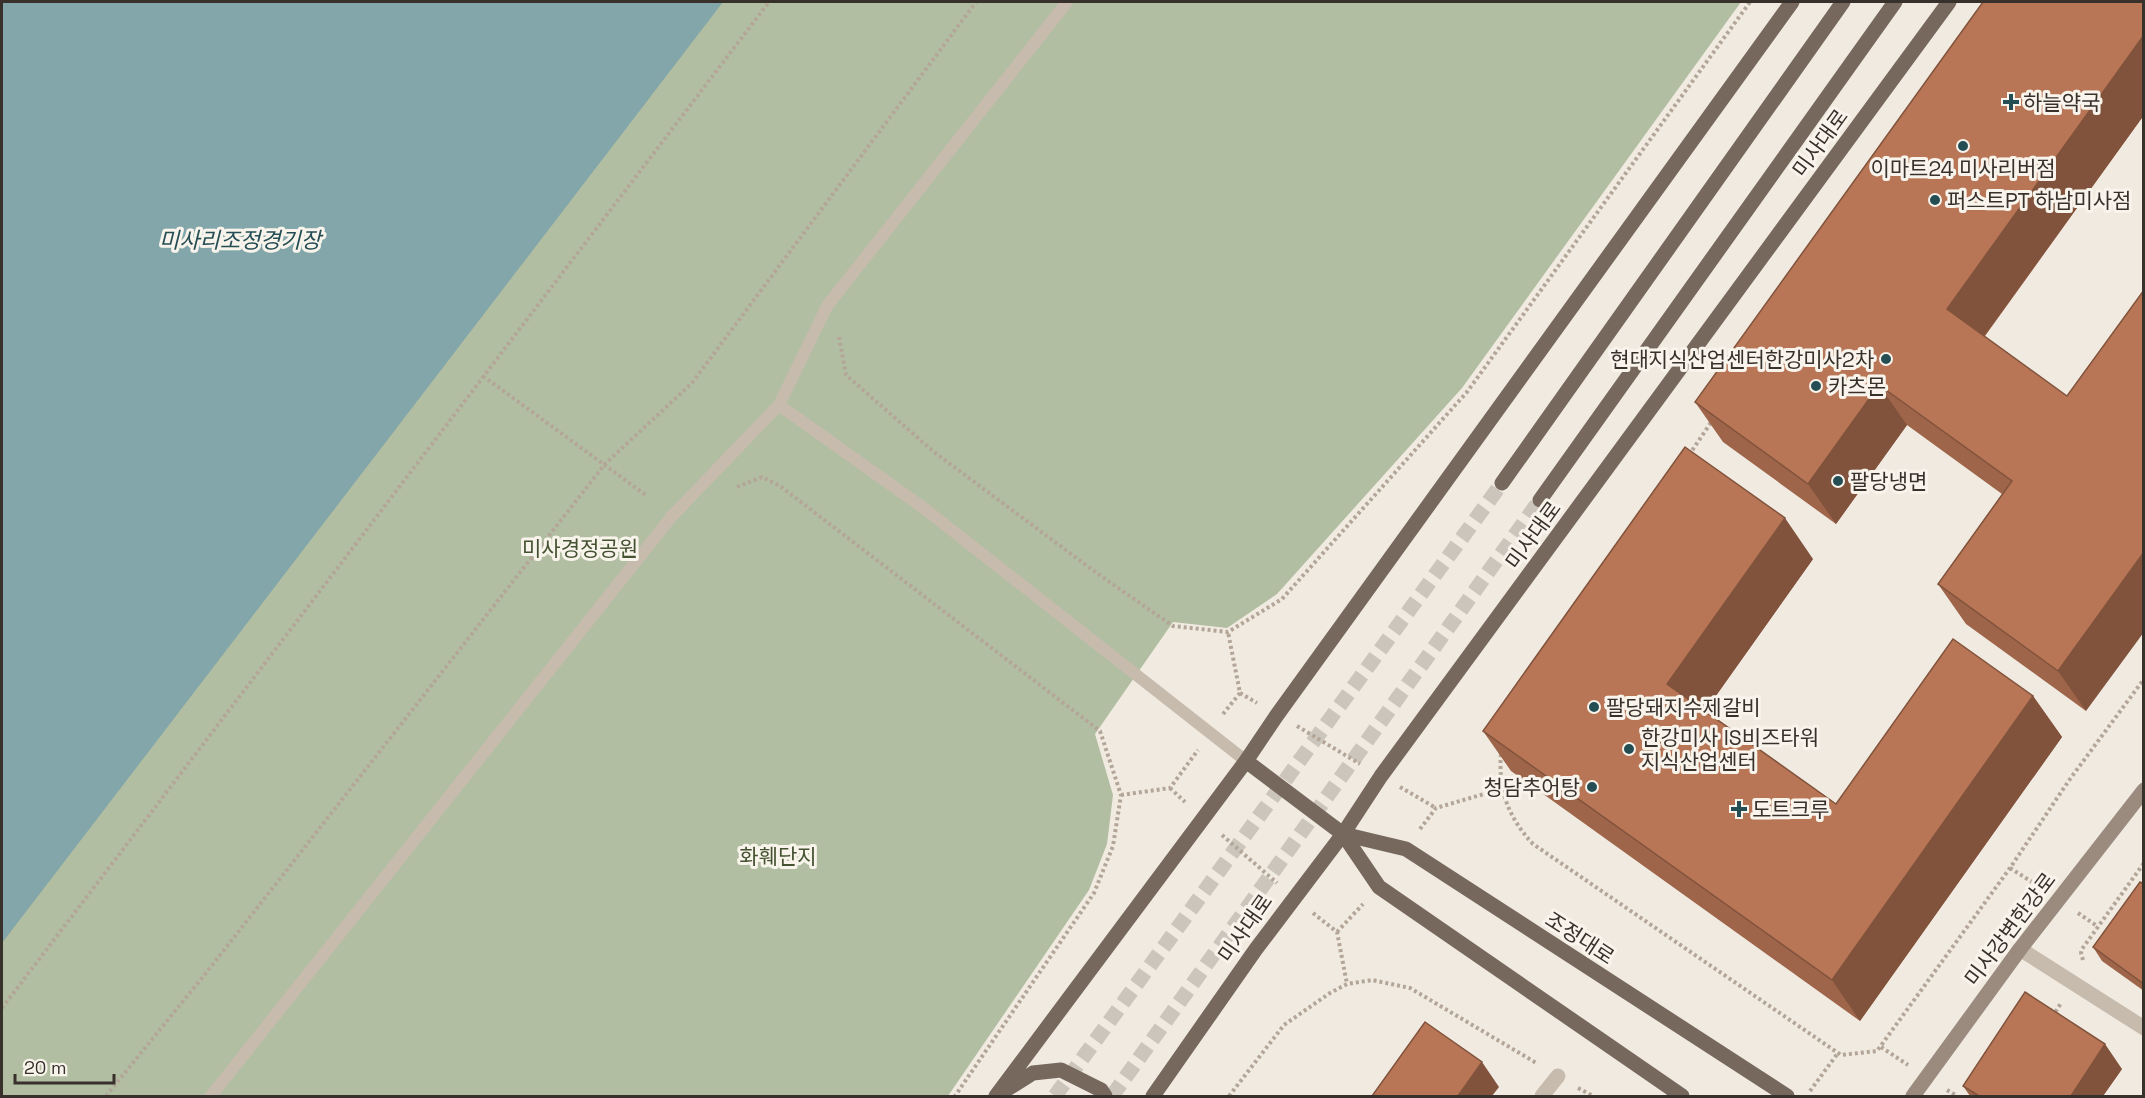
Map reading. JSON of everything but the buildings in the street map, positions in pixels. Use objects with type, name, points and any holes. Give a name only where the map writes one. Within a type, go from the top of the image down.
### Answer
[{"type":"main road","points":[[996,1096],[1246,761],[1792,2]]},
{"type":"main road","points":[[1502,483],[1843,2]]},
{"type":"main road","name":"미사대로","points":[[1540,500],[1895,2]]},
{"type":"main road","name":"미사대로","points":[[1153,1096],[1293,897],[1343,834],[1381,776],[1949,2]]},
{"type":"main road","name":"조정대로","points":[[1246,761],[1343,834],[1379,887],[1682,1096]]},
{"type":"main road","name":"조정대로","points":[[1343,834],[1406,849],[1787,1096]]},
{"type":"main road","points":[[996,1096],[1033,1074],[1061,1070],[1101,1090],[1105,1096]]},
{"type":"street","name":"미사강변한강로","points":[[1913,1096],[2020,949],[2144,790]]},
{"type":"street","points":[[2020,949],[2144,1028]]},
{"type":"street","points":[[1542,1096],[1558,1076]]},
{"type":"lane","points":[[211,1096],[672,516],[778,405],[827,306],[1068,2]]},
{"type":"lane","points":[[778,405],[925,509],[1246,761]]},
{"type":"path","points":[[2,1008],[769,2]]},
{"type":"path","points":[[106,1096],[605,464],[692,383],[976,2]]},
{"type":"path","points":[[839,337],[846,375],[934,452],[1098,574],[1173,626],[1228,632],[1282,599],[1467,392],[1750,2]]},
{"type":"path","points":[[483,376],[647,496]]},
{"type":"path","points":[[1683,463],[1716,415]]},
{"type":"path","points":[[737,487],[762,477],[780,486],[1101,730],[1121,795],[1113,846],[1094,894],[955,1096]]},
{"type":"path","points":[[1228,632],[1240,693],[1436,808],[1501,789]]},
{"type":"path","points":[[1502,748],[1501,789],[1514,820],[1533,844],[1841,1055],[1877,1052],[2144,679]]},
{"type":"path","points":[[1121,795],[1170,788],[1293,897],[1337,932],[1347,984]]},
{"type":"path","points":[[2087,966],[2082,957],[2082,949],[2144,863]]},
{"type":"path","points":[[1229,1096],[1284,1025],[1347,984],[1372,980],[1410,988],[1593,1096]]},
{"type":"path","points":[[2045,1009],[2056,1011]]},
{"type":"path","points":[[1806,1096],[1838,1053]]},
{"type":"green space","name":"미사경정공원","points":[[2,2],[1741,2],[1462,388],[1277,594],[1227,628],[1173,622],[1095,734],[1113,795],[1107,844],[1089,890],[948,1096],[2,1096]]},
{"type":"water","name":"미사리조정경기장","points":[[2,2],[723,2],[2,943]]},
{"type":"tunnel","points":[[1055,1096],[1502,483]]},
{"type":"tunnel","points":[[1112,1096],[1540,500]]},
{"type":"place","name":"하늘약국","points":[[2011,102]]},
{"type":"place","name":"이마트24 미사리버점","points":[[1963,146]]},
{"type":"place","name":"퍼스트PT 하남미사점","points":[[1935,200]]},
{"type":"place","name":"현대지식산업센터한강미사2차","points":[[1886,359]]},
{"type":"place","name":"카츠몬","points":[[1816,386]]},
{"type":"place","name":"팔당냉면","points":[[1838,481]]},
{"type":"place","name":"팔당돼지수제갈비","points":[[1594,707]]},
{"type":"place","name":"한강미사 IS비즈타워 지식산업센터","points":[[1629,749]]},
{"type":"place","name":"청담추어탕","points":[[1592,787]]},
{"type":"place","name":"도트크루","points":[[1739,809]]},
{"type":"park label","name":"화훼단지","points":[[778,856]]}]
